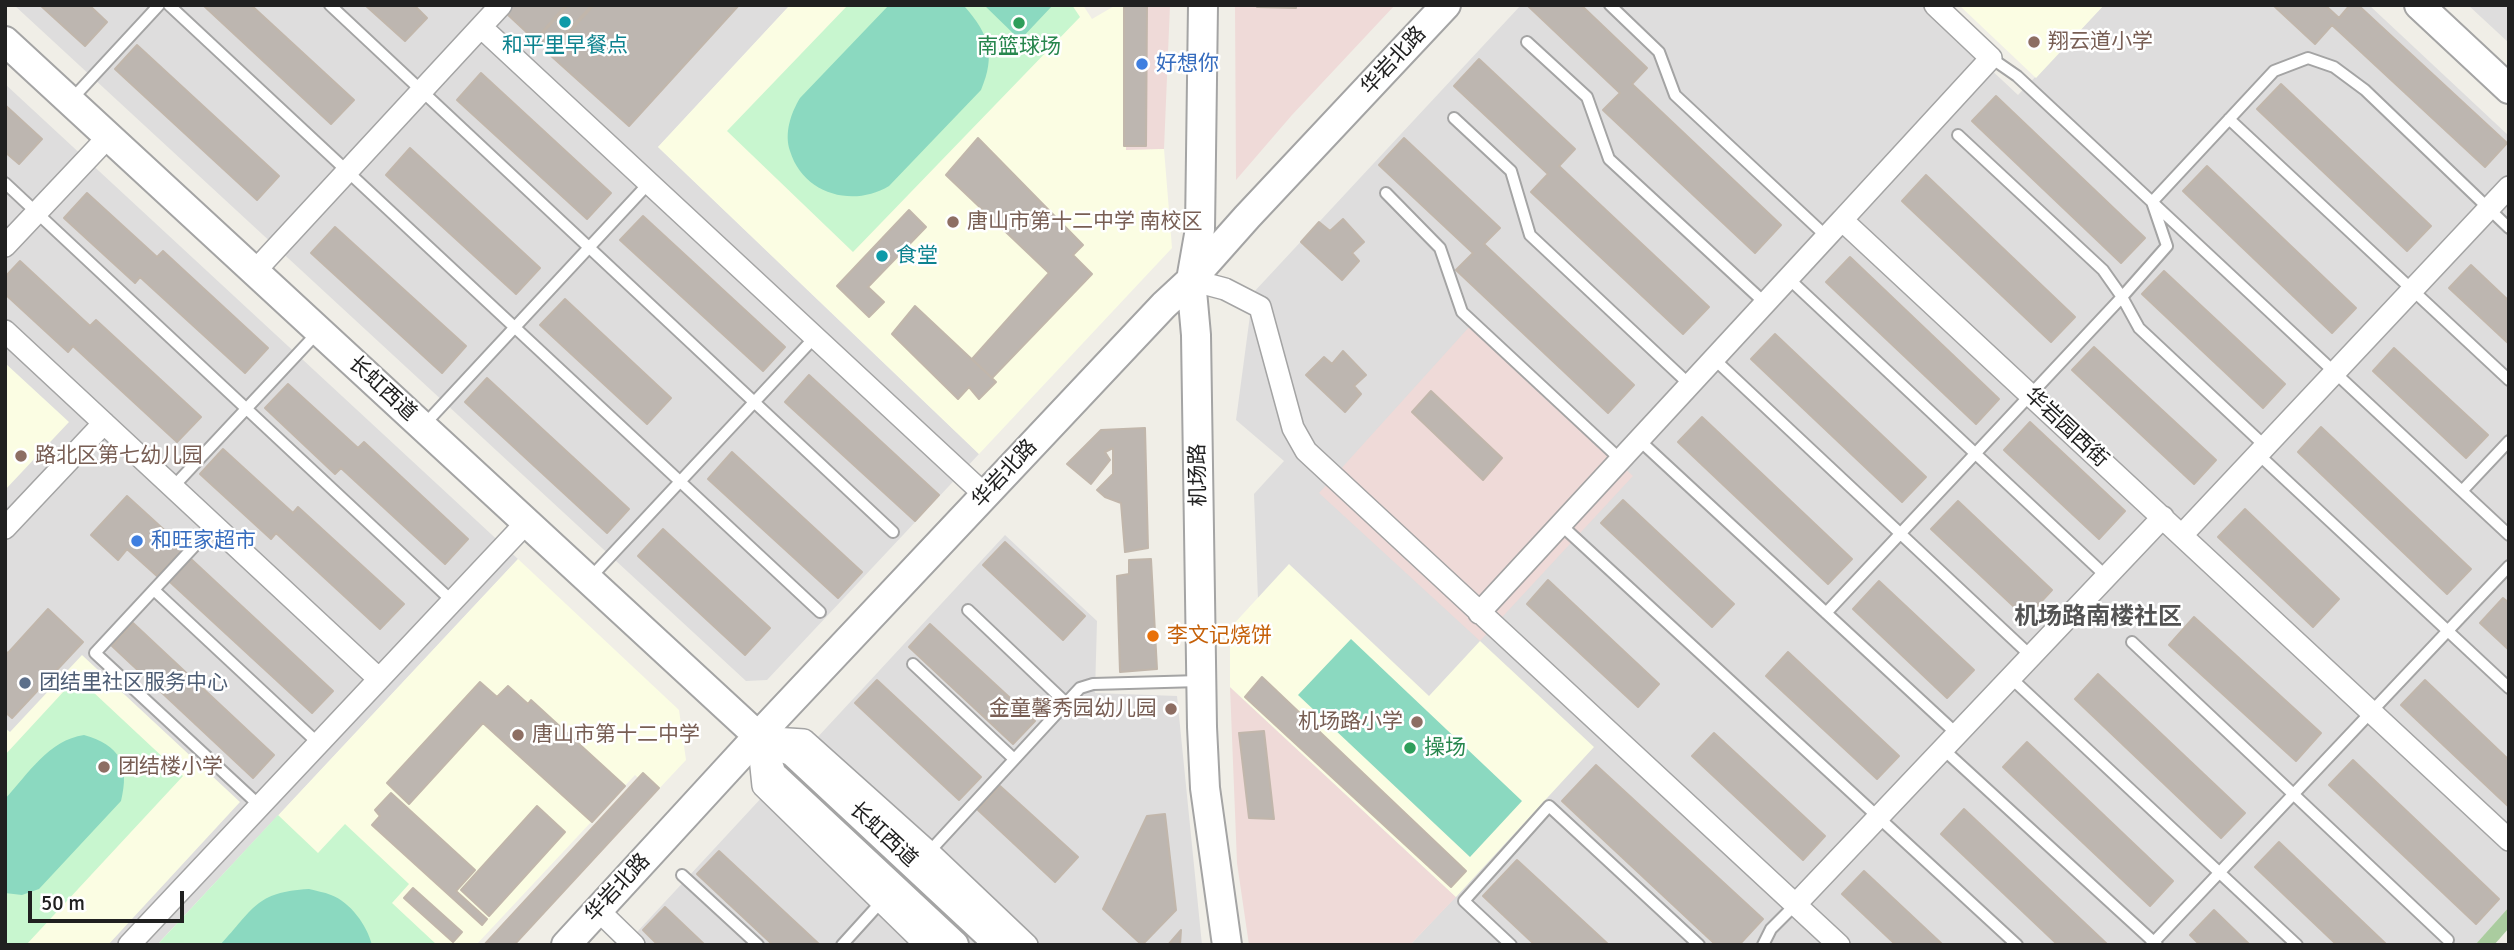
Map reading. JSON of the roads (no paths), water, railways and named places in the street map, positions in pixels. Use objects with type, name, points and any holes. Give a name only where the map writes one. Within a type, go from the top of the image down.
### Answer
[{"type":"street","name":"机场路","points":[[1203,5],[1200,229],[1191,281],[1196,335],[1205,788],[1227,945]]},
{"type":"street","name":"华岩北路","points":[[566,945],[758,736],[1164,305],[1191,281],[1247,217],[1446,5]]},
{"type":"street","points":[[1479,613],[1991,58],[1935,5]]},
{"type":"street","points":[[2419,5],[2505,79]]},
{"type":"street","points":[[254,271],[491,13],[649,183],[985,495]]},
{"type":"street","name":"长虹西道","points":[[5,41],[758,736],[793,752],[1000,945]]},
{"type":"street","points":[[5,247],[109,136]]},
{"type":"street","points":[[2182,535],[2509,187]]},
{"type":"street","name":"华岩园西街","points":[[1842,220],[2509,839]]},
{"type":"street","points":[[1191,281],[1225,289],[1260,307],[1293,428],[1306,450],[1839,945]]},
{"type":"street","points":[[5,331],[379,679]]},
{"type":"street","points":[[5,528],[104,423]]},
{"type":"street","points":[[1795,905],[2163,517]]},
{"type":"street","points":[[130,945],[451,600],[527,523]]},
{"type":"street","name":"长虹西道","points":[[758,736],[772,775],[954,945]]},
{"type":"street","points":[[926,945],[764,786],[758,736],[804,740],[929,852],[1027,945]]},
{"type":"street","points":[[597,910],[634,945]]},
{"type":"lane","points":[[70,101],[159,5]]},
{"type":"lane","points":[[169,5],[820,612]]},
{"type":"lane","points":[[330,5],[893,532]]},
{"type":"lane","points":[[1610,5],[1659,52],[1675,95],[1826,236]]},
{"type":"lane","points":[[1527,42],[1587,97],[1609,159],[1765,303]]},
{"type":"lane","points":[[1991,58],[2017,76],[2509,535]]},
{"type":"lane","points":[[2152,202],[2274,71],[2308,58],[2334,67],[2364,90],[2509,228]]},
{"type":"lane","points":[[1454,118],[1511,171],[1530,235],[1689,384]]},
{"type":"lane","points":[[2229,119],[2509,380]]},
{"type":"lane","points":[[1958,135],[2103,270],[2139,328],[2261,450],[2509,688]]},
{"type":"lane","points":[[5,183],[451,600]]},
{"type":"lane","points":[[423,426],[649,183]]},
{"type":"lane","points":[[1386,193],[1440,248],[1462,312],[1620,459]]},
{"type":"lane","points":[[1826,613],[2122,298],[2167,246],[2152,202]]},
{"type":"lane","points":[[1788,278],[2107,577]]},
{"type":"lane","points":[[173,487],[319,331]]},
{"type":"lane","points":[[589,580],[815,337]]},
{"type":"lane","points":[[1713,359],[2031,656]]},
{"type":"lane","points":[[1639,439],[1826,613],[1950,742],[2157,945]]},
{"type":"lane","points":[[2462,491],[2509,441]]},
{"type":"lane","points":[[1560,524],[2017,945]]},
{"type":"lane","points":[[214,525],[95,653],[260,806]]},
{"type":"lane","points":[[2151,945],[2509,566]]},
{"type":"lane","points":[[154,590],[319,744]]},
{"type":"lane","points":[[968,610],[1066,703]]},
{"type":"lane","points":[[2132,642],[2448,940]]},
{"type":"lane","points":[[913,664],[1014,759]]},
{"type":"lane","points":[[2011,678],[2297,945]]},
{"type":"lane","points":[[929,852],[1080,688],[1093,684],[1203,681]]},
{"type":"lane","points":[[1511,945],[1464,901],[1549,806],[1699,945]]},
{"type":"lane","points":[[682,875],[758,945]]},
{"type":"lane","points":[[842,945],[881,902]]},
{"type":"lane","points":[[1763,945],[1771,929],[1795,905]]},
{"type":"place","name":"和平里早餐点","points":[[565,22]]},
{"type":"place","name":"南篮球场","points":[[1019,23]]},
{"type":"place","name":"翔云道小学","points":[[2034,42]]},
{"type":"place","name":"好想你","points":[[1142,64]]},
{"type":"place","name":"唐山市第十二中学 南校区","points":[[953,222]]},
{"type":"place","name":"食堂","points":[[882,256]]},
{"type":"place","name":"路北区第七幼儿园","points":[[21,456]]},
{"type":"place","name":"和旺家超市","points":[[137,541]]},
{"type":"place","name":"李文记烧饼","points":[[1153,636]]},
{"type":"place","name":"团结里社区服务中心","points":[[25,683]]},
{"type":"place","name":"金童馨秀园幼儿园","points":[[1171,709]]},
{"type":"place","name":"机场路小学","points":[[1417,722]]},
{"type":"place","name":"唐山市第十二中学","points":[[518,735]]},
{"type":"place","name":"操场","points":[[1410,748]]},
{"type":"place","name":"团结楼小学","points":[[104,767]]},
{"type":"district","name":"机场路南楼社区","points":[[2098,618]]}]
